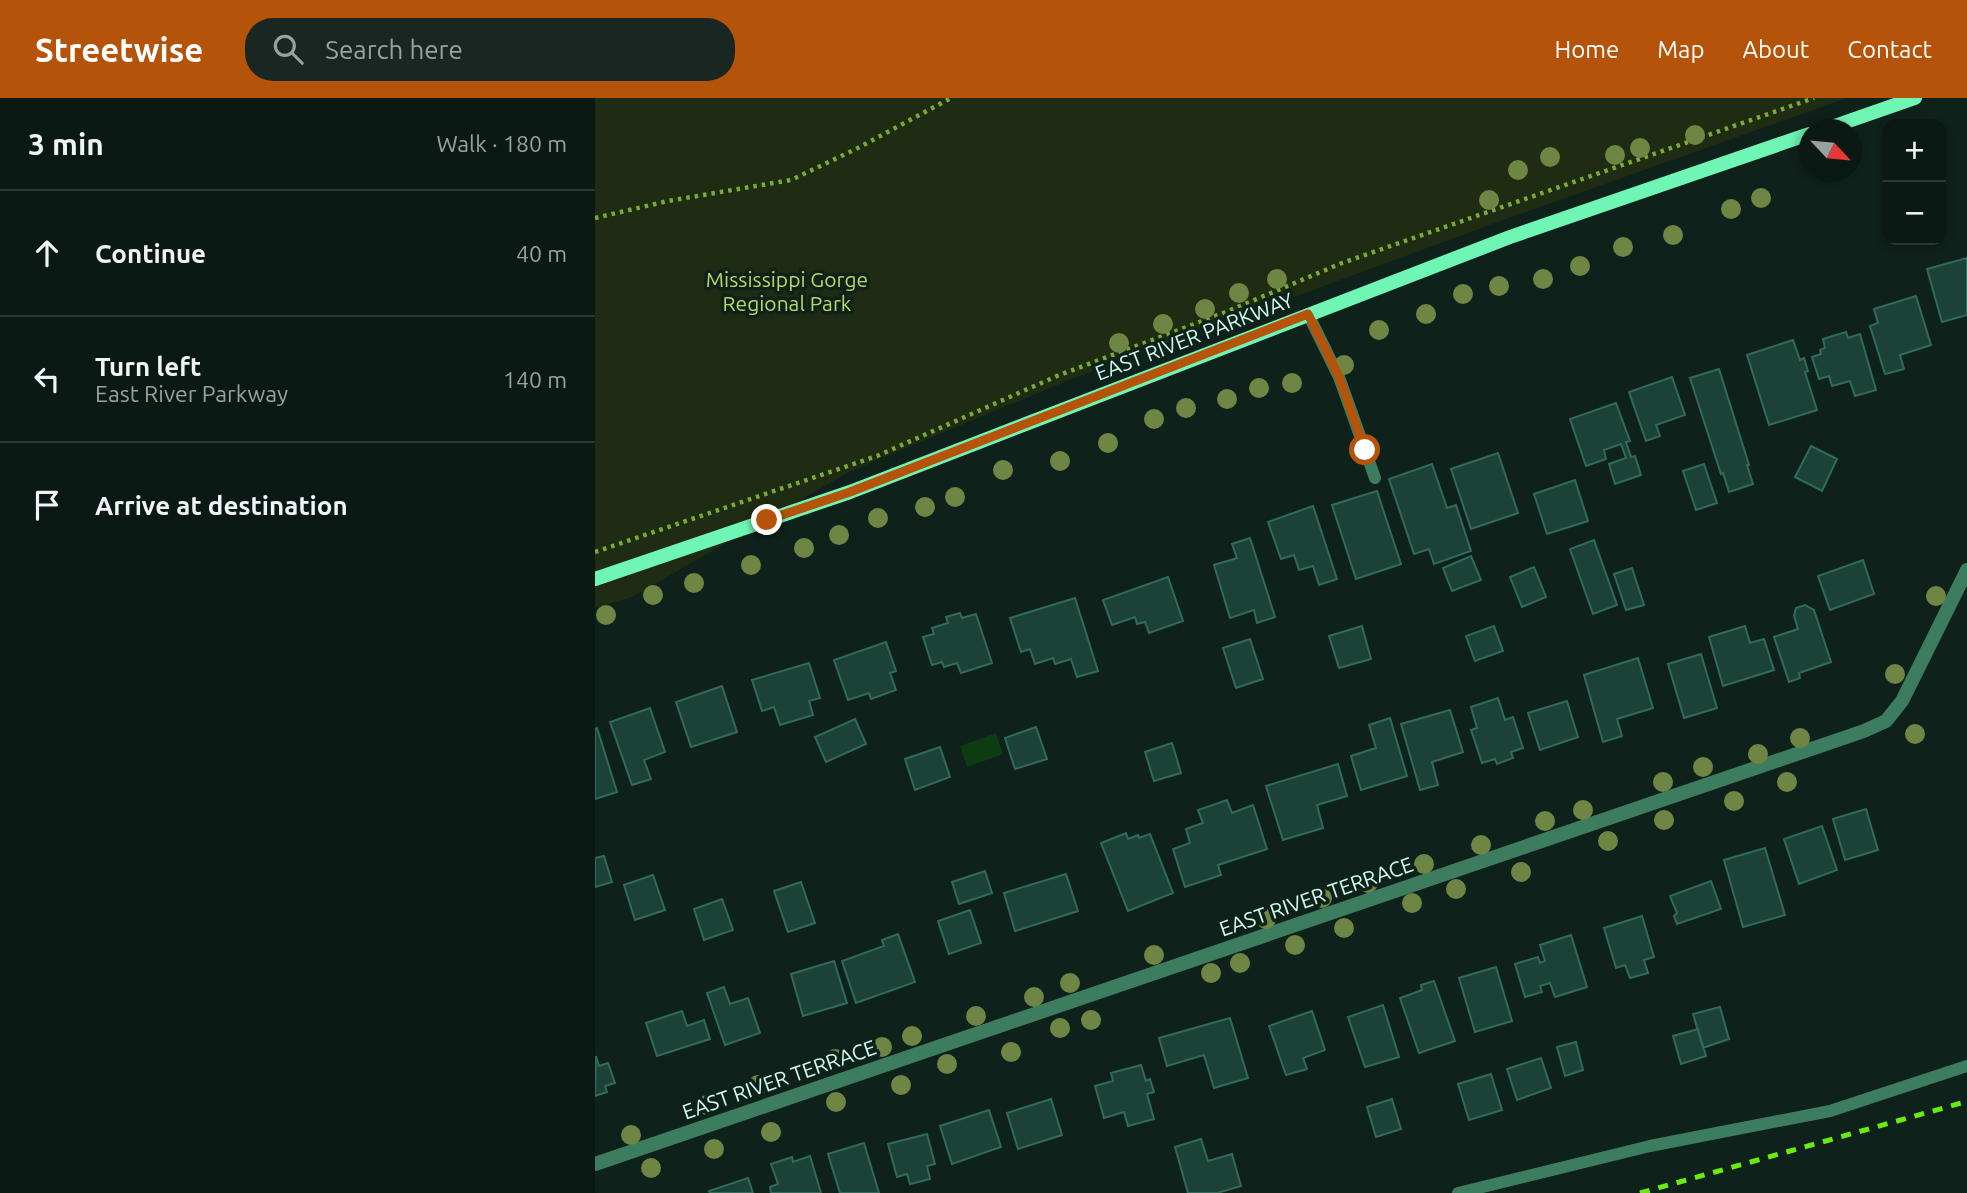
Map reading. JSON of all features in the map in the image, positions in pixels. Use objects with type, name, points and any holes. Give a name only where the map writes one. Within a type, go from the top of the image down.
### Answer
[{"type":"street","points":[[1855,119],[1915,98]]},
{"type":"street","name":"EAST RIVER PARKWAY","points":[[595,579],[850,492],[1510,237],[1799,137]]},
{"type":"street","name":"EAST RIVER TERRACE","points":[[595,1164],[1864,731],[1887,721],[1902,701],[1967,570]]},
{"type":"lane","points":[[1308,314],[1339,377],[1375,478]]},
{"type":"lane","points":[[1458,1193],[1650,1146],[1830,1111],[1967,1066]]},
{"type":"path","points":[[595,218],[668,201],[791,180],[951,98]]},
{"type":"path","points":[[595,552],[877,456],[1057,376],[1226,312],[1342,263],[1814,98]]},
{"type":"green space","name":"Mississippi Gorge Regional Park","points":[[595,98],[1847,98],[1495,223],[1074,378],[851,471],[632,597],[595,608]]},
{"type":"shaded area","points":[[996,733],[1003,754],[967,767],[960,746]]},
{"type":"building","points":[[1967,258],[1967,315],[1942,322],[1927,269]]},
{"type":"building","points":[[1916,296],[1931,345],[1900,355],[1904,369],[1885,374],[1870,326],[1878,323],[1874,309]]},
{"type":"building","points":[[1846,332],[1848,338],[1860,334],[1876,390],[1855,396],[1850,381],[1832,386],[1829,376],[1819,379],[1812,357],[1821,354],[1820,350],[1825,348],[1823,339]]},
{"type":"building","points":[[1793,340],[1800,360],[1804,358],[1808,371],[1805,372],[1817,410],[1769,425],[1747,355]]},
{"type":"building","points":[[1719,369],[1753,484],[1729,492],[1690,378]]},
{"type":"building","points":[[1672,377],[1685,415],[1656,425],[1660,436],[1646,441],[1629,392]]},
{"type":"building","points":[[1616,403],[1630,441],[1626,442],[1631,457],[1635,456],[1641,475],[1615,484],[1609,464],[1626,458],[1621,444],[1604,450],[1606,459],[1586,466],[1570,419]]},
{"type":"building","points":[[1811,446],[1837,459],[1822,491],[1795,477]]},
{"type":"building","points":[[1498,453],[1518,513],[1471,529],[1451,469]]},
{"type":"building","points":[[1432,464],[1447,508],[1456,505],[1471,551],[1434,564],[1429,549],[1414,554],[1389,479]]},
{"type":"building","points":[[1704,464],[1717,503],[1696,510],[1683,471]]},
{"type":"building","points":[[1575,480],[1588,521],[1547,534],[1534,494]]},
{"type":"building","points":[[1377,491],[1401,564],[1356,579],[1332,505]]},
{"type":"building","points":[[1313,506],[1337,579],[1319,585],[1313,566],[1299,570],[1294,555],[1281,559],[1268,522]]},
{"type":"building","points":[[1250,538],[1275,617],[1257,623],[1254,610],[1230,618],[1214,565],[1237,558],[1232,544]]},
{"type":"building","points":[[1594,540],[1617,605],[1593,614],[1570,549]]},
{"type":"building","points":[[1471,556],[1481,580],[1452,591],[1443,568]]},
{"type":"building","points":[[1863,560],[1874,594],[1830,610],[1818,576]]},
{"type":"building","points":[[1534,567],[1546,597],[1522,607],[1510,577]]},
{"type":"building","points":[[1632,568],[1644,605],[1626,610],[1614,574]]},
{"type":"building","points":[[1168,577],[1183,621],[1149,633],[1145,622],[1137,624],[1135,617],[1112,625],[1103,600]]},
{"type":"building","points":[[1075,598],[1098,671],[1077,677],[1071,659],[1055,664],[1053,658],[1035,664],[1030,649],[1021,652],[1010,618]]},
{"type":"building","points":[[1805,605],[1814,610],[1831,662],[1799,673],[1800,678],[1789,682],[1774,637],[1798,629],[1794,616],[1796,608]]},
{"type":"building","points":[[960,613],[962,618],[976,614],[992,663],[961,673],[957,663],[944,667],[942,662],[932,665],[923,637],[934,634],[932,628],[948,623],[946,617]]},
{"type":"building","points":[[1362,626],[1371,659],[1339,668],[1329,636]]},
{"type":"building","points":[[1494,626],[1503,651],[1475,661],[1466,636]]},
{"type":"building","points":[[1745,626],[1750,643],[1764,639],[1774,670],[1723,686],[1709,637]]},
{"type":"building","points":[[1250,639],[1263,679],[1236,688],[1223,648]]},
{"type":"building","points":[[886,642],[896,671],[890,673],[896,690],[871,699],[869,693],[848,700],[834,660]]},
{"type":"building","points":[[1701,654],[1717,708],[1684,718],[1668,664]]},
{"type":"building","points":[[1638,658],[1653,708],[1617,719],[1622,736],[1603,742],[1584,675]]},
{"type":"building","points":[[809,663],[820,698],[809,701],[813,715],[780,725],[774,707],[762,711],[752,680]]},
{"type":"building","points":[[722,686],[737,732],[691,747],[676,702]]},
{"type":"building","points":[[1498,698],[1505,720],[1513,717],[1523,748],[1511,752],[1513,758],[1497,764],[1495,759],[1482,763],[1471,730],[1477,728],[1471,707]]},
{"type":"building","points":[[1567,701],[1578,737],[1540,750],[1528,713]]},
{"type":"building","points":[[650,708],[665,752],[644,760],[651,779],[632,785],[610,722]]},
{"type":"building","points":[[1450,710],[1463,752],[1432,762],[1438,785],[1420,790],[1401,724]]},
{"type":"building","points":[[1390,718],[1407,776],[1361,790],[1351,756],[1376,748],[1369,725]]},
{"type":"building","points":[[855,719],[866,744],[826,762],[815,737]]},
{"type":"building","points":[[1036,727],[1047,759],[1015,769],[1005,738]]},
{"type":"building","points":[[597,728],[617,792],[595,799],[595,729]]},
{"type":"building","points":[[1172,743],[1181,773],[1154,781],[1145,752]]},
{"type":"building","points":[[940,747],[950,777],[915,790],[905,759]]},
{"type":"building","points":[[1338,764],[1347,796],[1317,805],[1323,828],[1283,840],[1266,786]]},
{"type":"building","points":[[1227,800],[1232,813],[1253,805],[1267,849],[1218,865],[1221,875],[1185,887],[1173,849],[1190,843],[1186,829],[1203,823],[1198,810]]},
{"type":"building","points":[[1866,809],[1878,850],[1845,860],[1833,819]]},
{"type":"building","points":[[1822,826],[1837,870],[1799,884],[1784,839]]},
{"type":"building","points":[[1126,833],[1128,839],[1150,834],[1173,893],[1128,911],[1101,843]]},
{"type":"building","points":[[1765,848],[1785,915],[1743,927],[1724,860]]},
{"type":"building","points":[[604,856],[612,882],[595,887],[595,858]]},
{"type":"building","points":[[985,871],[992,893],[959,904],[952,882]]},
{"type":"building","points":[[1066,874],[1078,911],[1015,931],[1004,893]]},
{"type":"building","points":[[653,875],[665,910],[635,920],[624,885]]},
{"type":"building","points":[[1711,881],[1721,909],[1677,924],[1674,916],[1677,913],[1670,896]]},
{"type":"building","points":[[801,882],[815,923],[788,932],[774,891]]},
{"type":"building","points":[[722,899],[733,930],[704,940],[694,909]]},
{"type":"building","points":[[970,910],[981,943],[949,954],[938,921]]},
{"type":"building","points":[[1642,916],[1654,957],[1644,960],[1648,973],[1630,978],[1625,965],[1616,968],[1604,928]]},
{"type":"building","points":[[898,934],[915,982],[856,1003],[842,961],[884,946],[882,940]]},
{"type":"building","points":[[1571,935],[1587,987],[1555,997],[1550,983],[1540,986],[1542,992],[1525,997],[1515,964],[1538,957],[1540,963],[1545,961],[1540,945]]},
{"type":"building","points":[[834,961],[847,1003],[803,1016],[791,974]]},
{"type":"building","points":[[1496,967],[1512,1021],[1475,1032],[1459,978]]},
{"type":"building","points":[[1434,981],[1455,1041],[1419,1053],[1400,998],[1422,990],[1421,985]]},
{"type":"building","points":[[724,987],[730,1004],[748,998],[760,1033],[725,1045],[707,993]]},
{"type":"building","points":[[1383,1005],[1399,1057],[1365,1067],[1348,1017]]},
{"type":"building","points":[[1720,1007],[1729,1039],[1703,1048],[1693,1014]]},
{"type":"building","points":[[682,1011],[687,1026],[704,1020],[710,1039],[657,1056],[646,1023]]},
{"type":"building","points":[[1312,1011],[1325,1050],[1303,1058],[1307,1069],[1286,1075],[1269,1026]]},
{"type":"building","points":[[1230,1018],[1248,1078],[1214,1088],[1204,1055],[1167,1066],[1159,1038]]},
{"type":"building","points":[[1698,1029],[1706,1056],[1681,1064],[1673,1036]]},
{"type":"building","points":[[1576,1042],[1583,1070],[1565,1076],[1557,1047]]},
{"type":"building","points":[[596,1056],[599,1066],[608,1063],[615,1083],[605,1086],[607,1092],[595,1096]]},
{"type":"building","points":[[1541,1058],[1551,1088],[1517,1100],[1507,1069]]},
{"type":"building","points":[[1141,1065],[1146,1081],[1150,1079],[1154,1092],[1147,1094],[1154,1119],[1128,1126],[1124,1112],[1104,1118],[1095,1086],[1113,1081],[1111,1073]]},
{"type":"building","points":[[1491,1074],[1502,1110],[1469,1120],[1458,1084]]},
{"type":"building","points":[[1051,1099],[1062,1135],[1018,1149],[1007,1113]]},
{"type":"building","points":[[1392,1099],[1401,1129],[1376,1137],[1367,1107]]},
{"type":"building","points":[[989,1110],[1001,1147],[952,1164],[940,1126]]},
{"type":"building","points":[[927,1134],[935,1164],[927,1166],[930,1179],[910,1184],[907,1174],[897,1177],[888,1144]]},
{"type":"building","points":[[1201,1139],[1208,1161],[1232,1154],[1241,1186],[1217,1193],[1188,1193],[1175,1147]]},
{"type":"building","points":[[864,1143],[879,1193],[840,1193],[828,1154]]},
{"type":"building","points":[[810,1156],[821,1193],[771,1193],[770,1187],[778,1184],[771,1164],[792,1157],[793,1162]]},
{"type":"building","points":[[748,1178],[753,1193],[709,1191]]},
{"type":"railway","points":[[1640,1193],[1965,1102]]},
{"type":"route","points":[[767,520],[850,492],[1308,314],[1339,377],[1365,450]]}]
